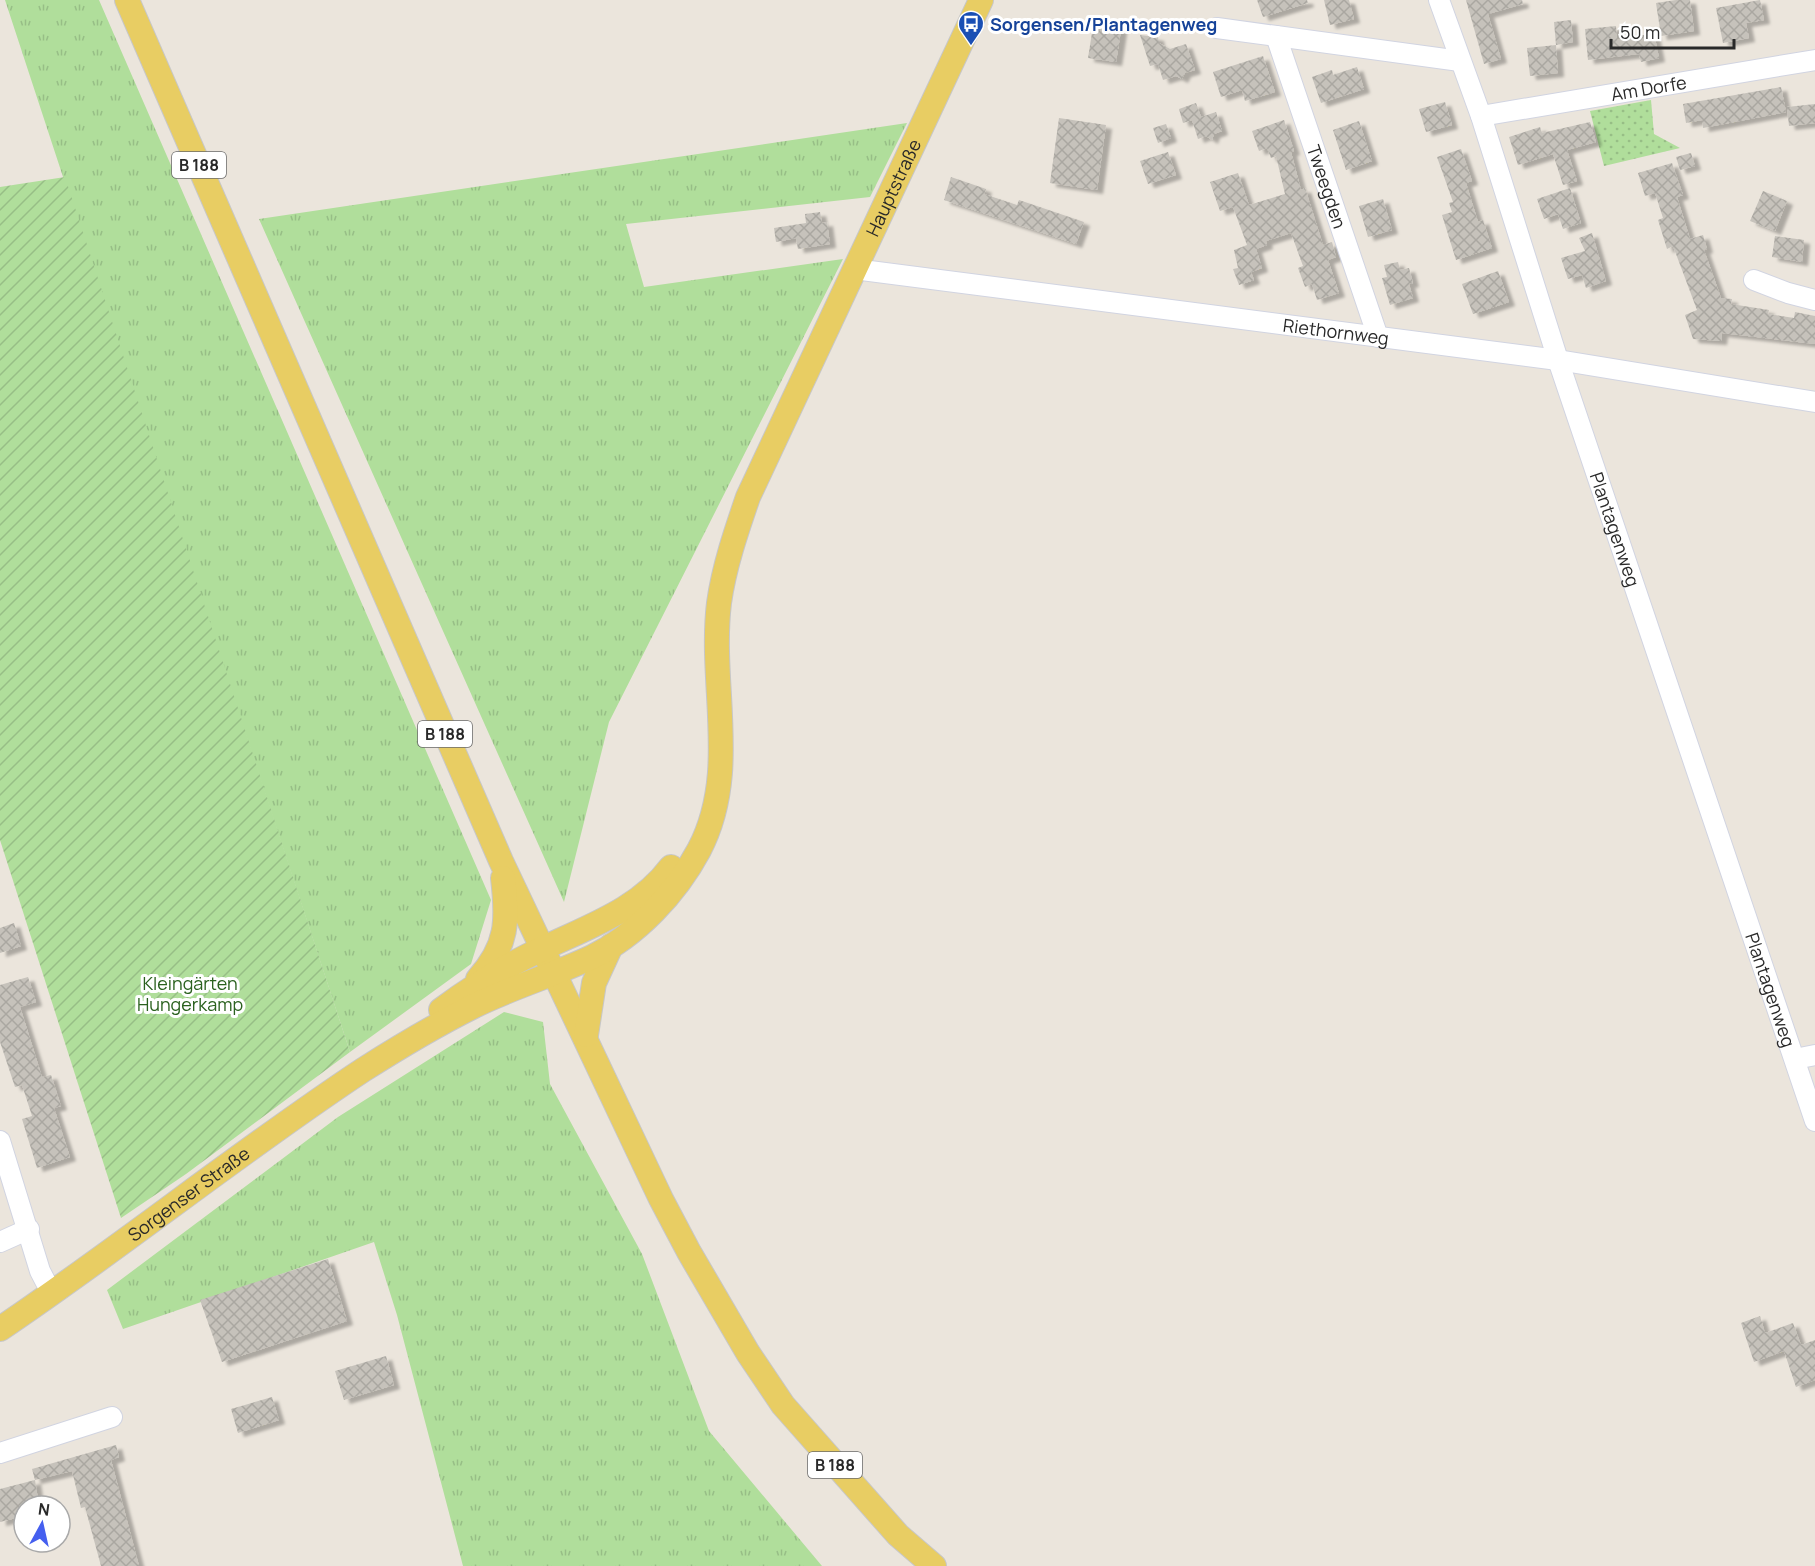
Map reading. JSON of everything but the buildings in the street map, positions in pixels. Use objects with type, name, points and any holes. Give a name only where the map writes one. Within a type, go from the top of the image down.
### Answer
[{"type":"main road","name":"B 188","points":[[127,0],[501,861],[586,1035],[661,1199],[748,1353],[783,1405],[898,1535],[934,1566]]},
{"type":"main road","name":"Hauptstraße","points":[[721,725],[719,604],[726,566],[748,497],[981,0]]},
{"type":"main road","points":[[468,989],[543,948],[624,911],[661,880],[688,843],[706,802],[721,725]]},
{"type":"main road","points":[[379,1060],[476,1005],[611,946],[649,915],[672,891],[699,849],[718,793],[722,770],[721,725]]},
{"type":"main road","points":[[379,1060],[468,989],[493,962],[504,937],[507,910],[501,861]]},
{"type":"main road","points":[[586,1035],[594,983],[611,946]]},
{"type":"main road","name":"Sorgenser Straße","points":[[0,1329],[52,1294],[300,1112],[379,1060]]},
{"type":"street","name":"Plantagenweg","points":[[1439,0],[1481,116],[1558,360],[1815,1121]]},
{"type":"street","points":[[1217,28],[1460,62]]},
{"type":"street","name":"Tweegden","points":[[1276,36],[1378,337]]},
{"type":"street","name":"Am Dorfe","points":[[1481,116],[1815,60]]},
{"type":"street","name":"Riethornweg","points":[[854,269],[1558,360],[1815,402]]},
{"type":"street","points":[[1754,280],[1815,300]]},
{"type":"street","name":"Plantagenweg","points":[[1795,1059],[1815,1055]]},
{"type":"street","points":[[0,1141],[40,1271],[52,1294]]},
{"type":"street","points":[[0,1242],[28,1229]]},
{"type":"street","points":[[0,1453],[112,1417]]},
{"type":"green space","points":[[5,0],[99,0],[491,900],[471,964],[350,1052]]},
{"type":"green space","points":[[1651,100],[1654,134],[1680,148],[1604,166],[1590,111]]},
{"type":"green space","points":[[907,123],[870,197],[626,224],[644,287],[843,259],[609,722],[564,902],[259,219]]},
{"type":"green space","name":"Kleingärten Hungerkamp","points":[[65,177],[350,1052],[186,1174],[121,1218],[0,840],[0,187]]},
{"type":"green space","points":[[504,1012],[543,1022],[550,1084],[642,1254],[709,1431],[822,1566],[463,1566],[397,1315],[374,1242],[123,1329],[107,1290],[338,1117]]},
{"type":"place","name":"Sorgensen/Plantagenweg","points":[[971,47]]}]
